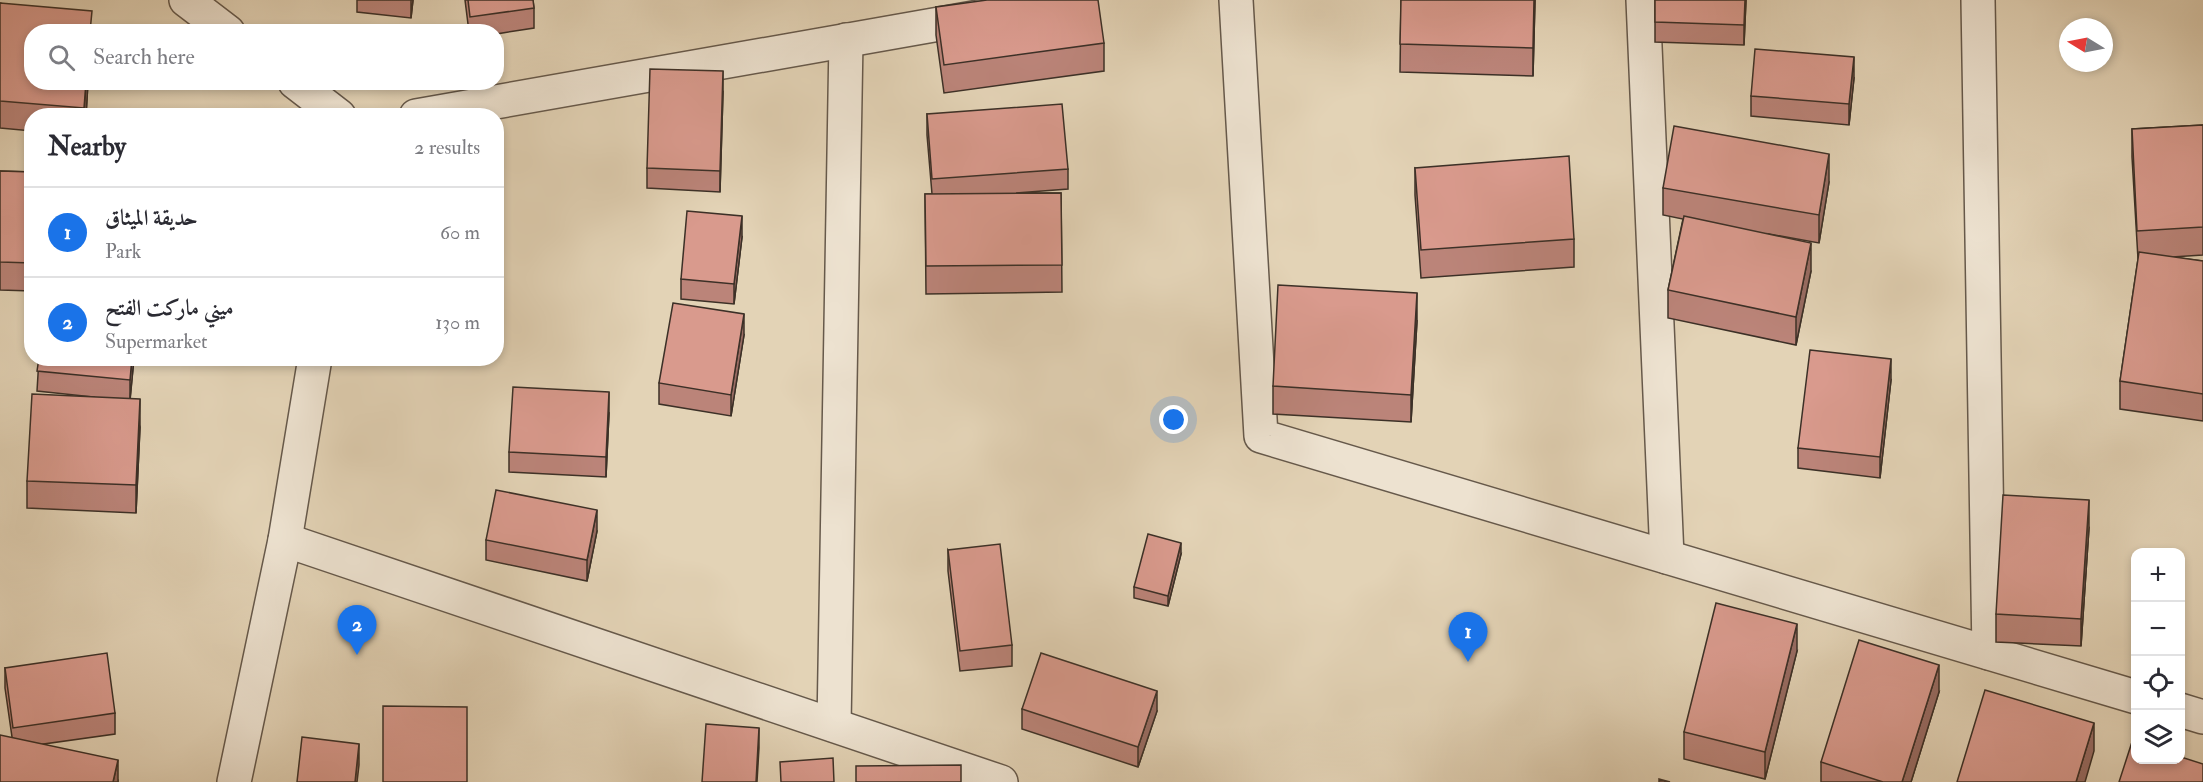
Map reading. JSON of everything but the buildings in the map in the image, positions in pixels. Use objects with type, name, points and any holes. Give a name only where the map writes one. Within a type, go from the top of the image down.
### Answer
[{"type":"street","points":[[186,0],[218,24]]},
{"type":"street","points":[[1236,0],[1261,436],[2131,695]]},
{"type":"street","points":[[1643,0],[1667,557]]},
{"type":"street","points":[[1978,0],[1989,653]]},
{"type":"street","points":[[461,108],[1005,12]]},
{"type":"street","points":[[834,725],[846,40]]},
{"type":"street","points":[[305,90],[329,108]]},
{"type":"street","points":[[234,782],[285,540],[314,366]]},
{"type":"street","points":[[285,540],[1001,782]]},
{"type":"street","points":[[2185,711],[2203,717]]},
{"type":"place","name":"ميني ماركت الفتح","points":[[357,655]]},
{"type":"place","name":"حديقة الميثاق","points":[[1468,662]]}]
